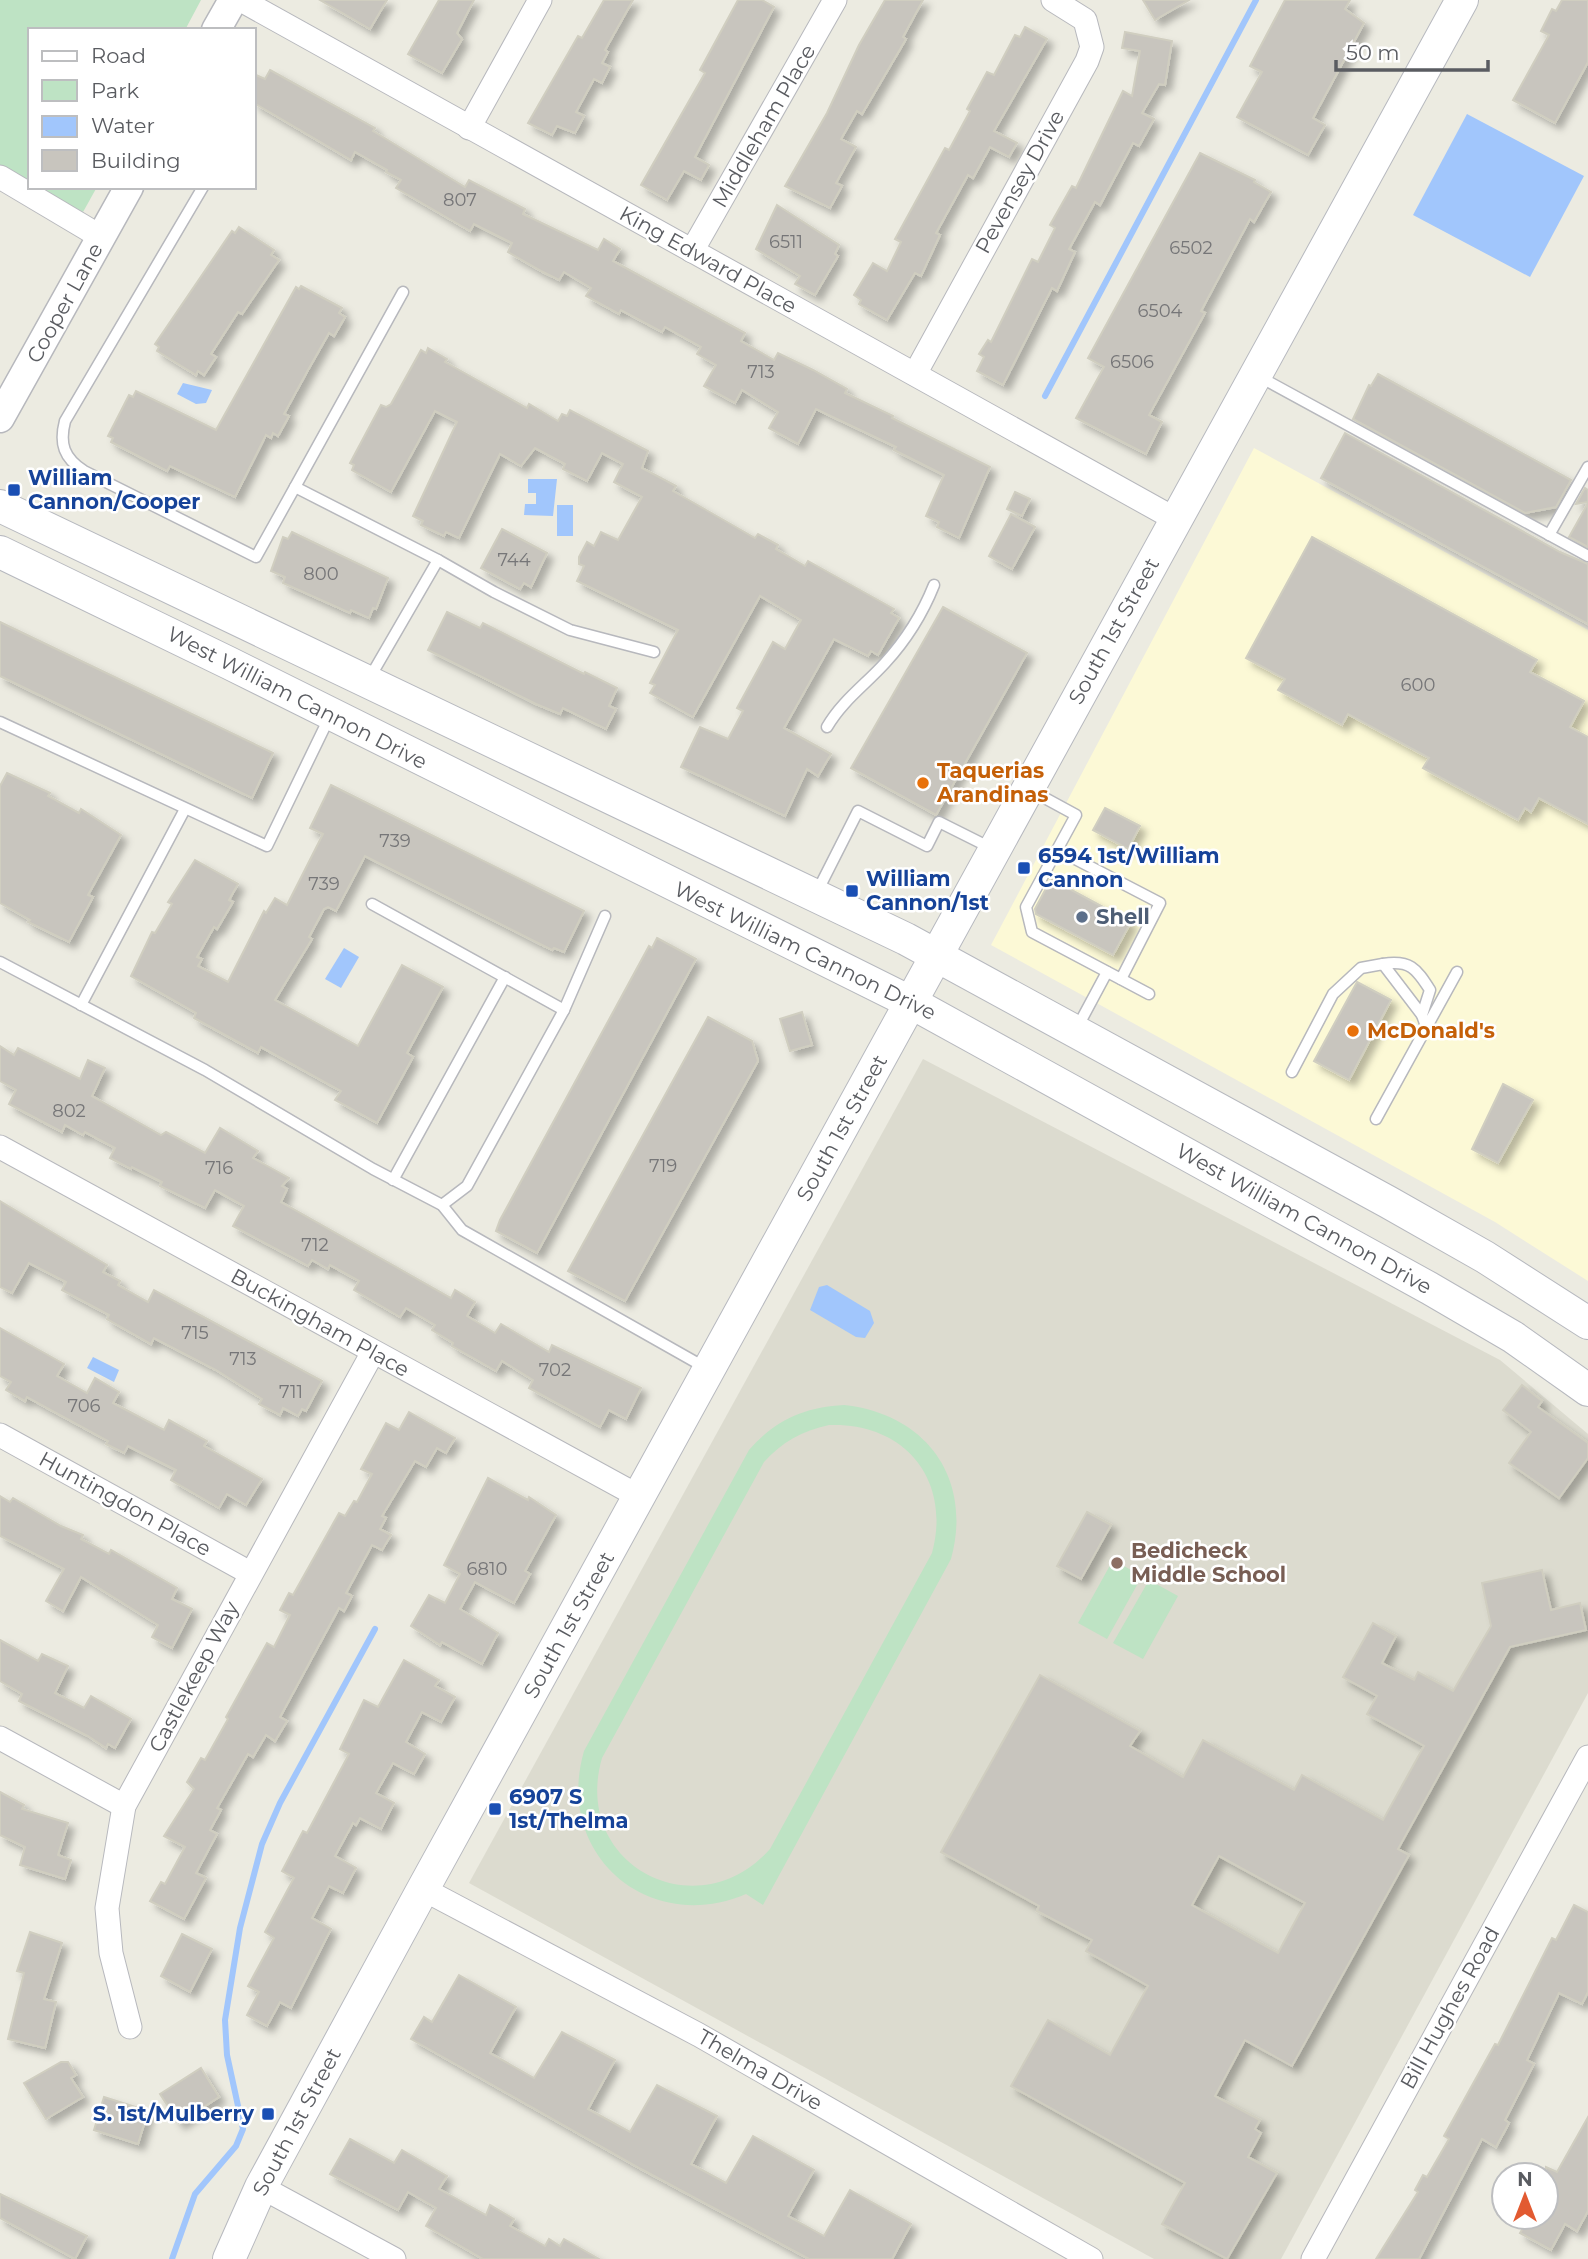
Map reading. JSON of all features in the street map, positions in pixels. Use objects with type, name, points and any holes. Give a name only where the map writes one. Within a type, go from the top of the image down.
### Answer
[{"type":"main road","name":"South 1st Street","points":[[229,2259],[261,2187],[423,1889],[1462,0]]},
{"type":"main road","name":"West William Cannon Drive","points":[[0,506],[816,895],[936,956],[1474,1250],[1588,1323]]},
{"type":"main road","name":"West William Cannon Drive","points":[[0,552],[912,1003],[1429,1287],[1513,1337],[1588,1390]]},
{"type":"main road","points":[[331,714],[368,682]]},
{"type":"street","points":[[217,28],[233,0]]},
{"type":"street","name":"King Edward Place","points":[[241,0],[1175,519]]},
{"type":"street","points":[[469,128],[540,0]]},
{"type":"street","name":"Middleham Place","points":[[692,251],[835,0]]},
{"type":"street","name":"Pevensey Drive","points":[[915,373],[1087,61],[1092,47],[1085,20],[1053,0]]},
{"type":"street","points":[[0,177],[102,237]]},
{"type":"street","name":"Cooper Lane","points":[[0,418],[128,189]]},
{"type":"street","name":"Buckingham Place","points":[[0,1147],[640,1497]]},
{"type":"street","name":"Castlekeep Way","points":[[130,2027],[111,1952],[107,1918],[110,1880],[124,1806],[373,1352]]},
{"type":"street","name":"Huntingdon Place","points":[[0,1435],[250,1573]]},
{"type":"street","points":[[0,1738],[124,1806]]},
{"type":"street","name":"Bill Hughes Road","points":[[1313,2259],[1584,1773]]},
{"type":"street","name":"Thelma Drive","points":[[423,1889],[699,2035],[1091,2259]]},
{"type":"street","points":[[261,2187],[394,2259]]},
{"type":"lane","points":[[202,189],[65,421],[64,450],[70,461],[84,471],[256,557],[403,292]]},
{"type":"lane","points":[[1255,374],[1588,556]]},
{"type":"lane","points":[[1549,535],[1588,467]]},
{"type":"lane","points":[[295,487],[570,630],[654,652]]},
{"type":"lane","points":[[368,682],[438,560]]},
{"type":"lane","points":[[827,727],[838,708],[885,663],[921,618],[934,584]]},
{"type":"lane","points":[[0,722],[267,846],[331,714]]},
{"type":"lane","points":[[1028,789],[1076,815],[1026,907],[1032,932],[1149,994]]},
{"type":"lane","points":[[80,1004],[185,809]]},
{"type":"lane","points":[[816,895],[858,811],[927,846],[939,822],[993,850]]},
{"type":"lane","points":[[1058,849],[1160,903],[1121,979]]},
{"type":"lane","points":[[372,904],[564,1010]]},
{"type":"lane","points":[[442,1205],[467,1186],[564,1010],[605,916]]},
{"type":"lane","points":[[1292,1072],[1333,994],[1361,968],[1400,961],[1415,966],[1430,990],[1422,1015]]},
{"type":"lane","points":[[0,962],[205,1070],[393,1180],[442,1205],[462,1230],[709,1370]]},
{"type":"lane","points":[[1383,964],[1422,1015],[1427,1029]]},
{"type":"lane","points":[[1075,1032],[1107,972]]},
{"type":"lane","points":[[1376,1119],[1457,972]]},
{"type":"lane","points":[[393,1180],[505,977]]},
{"type":"shaded area","points":[[1254,448],[1588,630],[1588,1281],[1495,1222],[991,945]]},
{"type":"shaded area","name":"Bedicheck Middle School","points":[[923,1059],[1500,1360],[1588,1434],[1588,1693],[1281,2259],[1154,2259],[469,1883]]},
{"type":"green space","points":[[0,0],[201,0],[186,28],[28,28],[28,181],[0,165]]},
{"type":"green space","points":[[42,189],[96,189],[83,212]]},
{"type":"green space","points":[[844,1405],[873,1411],[899,1422],[920,1437],[937,1455],[949,1477],[955,1502],[956,1530],[951,1559],[763,1905],[746,1894],[710,1904],[675,1904],[644,1894],[617,1877],[596,1853],[583,1823],[578,1788],[584,1751],[749,1450],[780,1423],[804,1412]],"holes":[[[829,1425],[856,1427],[880,1433],[900,1445],[916,1460],[928,1479],[935,1501],[936,1526],[932,1553],[770,1849],[741,1873],[709,1884],[677,1884],[647,1874],[622,1855],[605,1829],[597,1796],[602,1758],[764,1462],[785,1443],[810,1430]]]},
{"type":"green space","points":[[1113,1560],[1142,1576],[1107,1639],[1078,1623]]},
{"type":"green space","points":[[1149,1580],[1178,1596],[1143,1659],[1113,1643]]},
{"type":"water","points":[[1467,114],[1584,176],[1530,277],[1413,215]]},
{"type":"water","points":[[183,383],[212,390],[206,403],[196,404],[177,394]]},
{"type":"water","points":[[528,479],[557,479],[553,516],[524,515],[525,504],[536,504],[536,493],[528,493]]},
{"type":"water","points":[[557,505],[573,505],[573,536],[557,536]]},
{"type":"water","points":[[344,948],[359,957],[341,988],[325,979]]},
{"type":"water","points":[[827,1285],[870,1311],[874,1323],[865,1338],[856,1337],[810,1310],[819,1287]]},
{"type":"water","points":[[93,1357],[119,1370],[114,1382],[87,1368]]},
{"type":"building","points":[[320,0],[387,0],[370,29]]},
{"type":"building","points":[[439,0],[474,0],[457,33],[462,39],[442,73],[408,54]]},
{"type":"building","points":[[604,0],[633,0],[605,50],[608,52],[602,63],[610,67],[602,83],[594,79],[576,112],[584,116],[575,133],[557,126],[552,135],[528,123],[578,36],[582,38]]},
{"type":"building","points":[[738,0],[762,0],[774,7],[695,157],[709,165],[701,180],[684,171],[667,200],[641,185],[705,73],[700,70]]},
{"type":"building","points":[[885,0],[923,0],[903,37],[906,39],[862,114],[857,111],[841,139],[856,147],[836,183],[842,186],[830,208],[785,186],[827,113],[859,45]]},
{"type":"building","points":[[1143,0],[1189,0],[1155,20]]},
{"type":"building","points":[[1285,0],[1350,0],[1345,9],[1364,23],[1313,118],[1325,125],[1308,155],[1237,117],[1262,72],[1250,66]]},
{"type":"building","points":[[1562,0],[1588,0],[1588,62],[1555,123],[1513,100],[1549,35],[1541,31],[1552,9],[1556,11]]},
{"type":"building","points":[[1025,27],[1047,39],[994,131],[1017,143],[1009,157],[990,147],[973,178],[968,175],[936,233],[940,235],[921,276],[915,273],[887,320],[859,304],[861,300],[854,295],[873,263],[887,271],[901,242],[895,239],[945,148],[949,150],[987,72],[994,75],[1015,35],[1020,37]]},
{"type":"building","points":[[1125,32],[1172,41],[1165,85],[1159,84],[1142,113],[1154,119],[1139,146],[1133,143],[1100,205],[1095,202],[1069,249],[1075,252],[1057,291],[1052,288],[1003,385],[977,371],[984,357],[979,354],[988,340],[991,342],[1032,259],[1038,262],[1055,228],[1050,225],[1072,186],[1076,188],[1123,91],[1132,96],[1140,51],[1122,48]]},
{"type":"building","points":[[270,70],[375,128],[373,131],[465,187],[469,180],[525,209],[523,214],[598,250],[604,239],[620,249],[613,261],[745,333],[741,341],[774,360],[778,353],[813,370],[847,389],[845,393],[990,467],[959,538],[937,527],[939,522],[926,516],[944,475],[894,450],[896,447],[816,409],[798,444],[769,428],[778,412],[742,390],[735,403],[704,386],[716,365],[697,354],[701,347],[665,327],[662,332],[621,310],[619,314],[586,296],[591,288],[564,272],[559,280],[543,272],[508,252],[512,243],[474,224],[470,231],[396,188],[401,180],[386,172],[387,170],[355,152],[351,160],[256,104],[256,75],[265,79]]},
{"type":"building","points":[[1200,153],[1255,180],[1254,182],[1271,192],[1254,222],[1250,219],[1201,311],[1205,313],[1149,415],[1162,422],[1146,454],[1076,418],[1104,367],[1088,358]]},
{"type":"building","points":[[777,205],[839,245],[835,254],[838,256],[815,295],[795,284],[800,276],[756,249]]},
{"type":"building","points":[[239,227],[274,250],[271,255],[279,260],[242,314],[238,312],[211,354],[216,357],[204,375],[198,371],[196,375],[157,351],[159,347],[155,344],[232,231],[235,233]]},
{"type":"building","points":[[301,286],[342,308],[339,313],[345,317],[334,336],[329,333],[308,370],[284,414],[289,416],[278,436],[273,433],[271,438],[266,435],[235,497],[170,466],[167,471],[111,442],[113,438],[108,436],[129,395],[133,397],[136,391],[216,430],[296,287],[299,289]]},
{"type":"building","points":[[428,348],[447,359],[445,362],[527,408],[529,404],[558,421],[562,414],[567,416],[570,410],[648,451],[642,468],[676,486],[673,491],[755,538],[758,534],[778,545],[776,549],[805,566],[808,561],[894,609],[891,613],[899,618],[878,655],[871,651],[868,656],[834,639],[784,728],[831,754],[818,776],[807,769],[785,816],[681,767],[700,727],[728,739],[743,711],[737,708],[773,642],[785,649],[801,620],[760,596],[693,717],[650,693],[655,685],[650,683],[678,630],[577,581],[584,566],[579,564],[579,557],[587,542],[594,546],[601,532],[618,540],[642,497],[614,482],[623,464],[602,453],[587,481],[563,469],[565,464],[535,448],[521,466],[500,454],[459,538],[446,532],[444,536],[421,525],[423,521],[413,516],[457,422],[435,411],[391,492],[352,470],[354,465],[350,463],[381,405],[386,407],[391,404],[421,350],[426,353]]},
{"type":"building","points":[[1378,374],[1571,480],[1556,507],[1525,513],[1353,419],[1369,385],[1371,386]]},
{"type":"building","points":[[1345,433],[1560,552],[1588,564],[1588,624],[1321,478]]},
{"type":"building","points":[[1585,488],[1588,490],[1588,502],[1576,504]]},
{"type":"building","points":[[1015,492],[1030,499],[1022,516],[1007,509]]},
{"type":"building","points":[[1588,503],[1588,547],[1569,537]]},
{"type":"building","points":[[1011,514],[1035,527],[1012,569],[989,556]]},
{"type":"building","points":[[502,529],[547,553],[531,587],[524,583],[520,589],[481,568]]},
{"type":"building","points":[[292,532],[388,578],[376,609],[373,608],[369,618],[351,610],[350,613],[283,583],[285,577],[271,571],[283,537],[288,539]]},
{"type":"building","points":[[1312,537],[1537,660],[1530,672],[1584,701],[1570,727],[1588,737],[1588,824],[1539,798],[1531,812],[1525,808],[1518,820],[1423,768],[1429,758],[1348,714],[1342,725],[1278,690],[1285,679],[1246,658]]},
{"type":"building","points":[[943,607],[1027,653],[936,815],[851,768]]},
{"type":"building","points":[[447,612],[480,628],[483,623],[617,688],[609,706],[616,709],[606,729],[563,708],[560,714],[536,704],[428,650]]},
{"type":"building","points":[[0,622],[273,753],[252,798],[0,676]]},
{"type":"building","points":[[7,773],[50,793],[48,796],[79,813],[81,809],[121,835],[88,895],[93,897],[69,942],[28,922],[30,920],[0,903],[0,786]]},
{"type":"building","points":[[331,785],[584,911],[564,952],[554,948],[552,950],[365,856],[336,911],[328,907],[324,909],[309,937],[312,939],[275,1000],[358,1046],[402,965],[443,987],[407,1053],[413,1057],[377,1123],[335,1100],[341,1091],[261,1047],[258,1053],[194,1018],[196,1013],[131,976],[152,932],[155,933],[172,904],[168,902],[195,860],[238,884],[229,900],[233,902],[217,929],[214,927],[197,957],[202,959],[198,966],[228,982],[264,911],[266,913],[275,898],[287,905],[323,834],[310,828]]},
{"type":"building","points":[[1105,808],[1140,826],[1128,849],[1093,830]]},
{"type":"building","name":"Shell","points":[[1051,879],[1131,922],[1113,955],[1036,914],[1035,909]]},
{"type":"building","points":[[657,938],[696,959],[537,1253],[496,1231],[500,1220],[649,946],[652,948]]},
{"type":"building","name":"McDonald's","points":[[1357,982],[1391,1000],[1349,1080],[1314,1061]]},
{"type":"building","points":[[802,1012],[812,1045],[790,1051],[780,1019]]},
{"type":"building","points":[[708,1017],[752,1041],[758,1061],[625,1301],[568,1271]]},
{"type":"building","points":[[0,1046],[14,1055],[18,1048],[80,1079],[88,1060],[105,1068],[92,1096],[161,1135],[166,1132],[205,1153],[220,1128],[258,1151],[253,1158],[289,1178],[282,1186],[287,1189],[281,1202],[451,1298],[455,1290],[475,1302],[467,1316],[495,1333],[501,1324],[549,1352],[552,1345],[641,1388],[626,1419],[609,1410],[600,1427],[529,1388],[533,1380],[502,1361],[496,1371],[452,1346],[453,1343],[432,1330],[435,1325],[406,1308],[400,1317],[354,1290],[359,1281],[330,1265],[328,1269],[312,1260],[308,1266],[233,1226],[244,1206],[215,1190],[205,1208],[160,1186],[162,1182],[110,1158],[115,1148],[85,1132],[83,1135],[65,1125],[62,1132],[9,1104],[16,1090],[0,1081]]},
{"type":"building","points":[[1503,1084],[1533,1100],[1498,1163],[1472,1149]]},
{"type":"building","points":[[0,1201],[107,1265],[103,1272],[120,1281],[118,1285],[148,1302],[154,1290],[322,1381],[306,1411],[302,1409],[298,1416],[283,1408],[280,1415],[259,1404],[262,1399],[216,1370],[154,1338],[151,1344],[107,1319],[109,1315],[62,1290],[66,1282],[29,1263],[12,1293],[0,1287]]},
{"type":"building","points":[[0,1328],[64,1364],[57,1376],[87,1393],[95,1378],[119,1392],[113,1403],[164,1430],[169,1420],[207,1441],[204,1446],[262,1479],[246,1505],[227,1494],[219,1508],[171,1480],[176,1470],[128,1446],[124,1453],[106,1444],[108,1441],[27,1397],[25,1401],[6,1390],[11,1382],[0,1376]]},
{"type":"building","points":[[1522,1385],[1542,1401],[1538,1407],[1588,1443],[1588,1458],[1559,1498],[1509,1463],[1531,1432],[1503,1410]]},
{"type":"building","points":[[409,1412],[455,1438],[446,1453],[437,1448],[426,1467],[415,1461],[382,1516],[386,1518],[380,1529],[391,1535],[382,1550],[372,1545],[346,1593],[352,1596],[344,1611],[339,1608],[280,1717],[287,1721],[275,1741],[266,1735],[253,1757],[248,1754],[217,1808],[221,1810],[210,1830],[217,1834],[196,1873],[206,1878],[184,1919],[150,1901],[161,1882],[165,1884],[185,1847],[164,1836],[194,1789],[187,1782],[201,1758],[205,1760],[267,1643],[274,1647],[290,1615],[280,1610],[289,1593],[293,1595],[339,1513],[345,1516],[354,1501],[357,1502],[372,1474],[361,1469],[386,1423],[399,1430]]},
{"type":"building","points":[[488,1478],[528,1500],[529,1497],[556,1515],[525,1571],[530,1574],[514,1603],[475,1582],[460,1609],[498,1633],[482,1664],[442,1642],[440,1645],[411,1626],[429,1595],[445,1603],[460,1574],[444,1565]]},
{"type":"building","points":[[0,1496],[10,1502],[13,1498],[61,1526],[83,1535],[81,1539],[109,1554],[111,1550],[177,1588],[172,1599],[192,1609],[172,1648],[152,1637],[158,1625],[81,1577],[63,1611],[46,1601],[64,1569],[0,1536]]},
{"type":"building","points":[[1087,1512],[1111,1525],[1081,1579],[1057,1566]]},
{"type":"building","points":[[1542,1570],[1551,1610],[1580,1603],[1586,1630],[1510,1647],[1398,1849],[1409,1855],[1292,2066],[1245,2040],[1215,2096],[1260,2120],[1255,2129],[1261,2133],[1248,2157],[1277,2173],[1227,2259],[1162,2224],[1185,2183],[1011,2086],[1048,2020],[1110,2055],[1148,1986],[1086,1951],[1092,1940],[1037,1911],[1039,1906],[941,1852],[1040,1675],[1140,1731],[1130,1746],[1183,1777],[1203,1740],[1294,1790],[1302,1775],[1383,1820],[1424,1746],[1367,1714],[1377,1696],[1343,1677],[1373,1623],[1396,1636],[1382,1663],[1414,1680],[1418,1672],[1453,1691],[1491,1626],[1482,1583]],"holes":[[[1219,1856],[1305,1903],[1278,1953],[1192,1905]]]},
{"type":"building","points":[[0,1640],[38,1661],[42,1654],[68,1666],[55,1693],[84,1708],[91,1696],[131,1719],[115,1748],[108,1744],[106,1748],[19,1701],[22,1694],[0,1681]]},
{"type":"building","points":[[404,1660],[439,1680],[435,1686],[455,1697],[441,1722],[422,1712],[406,1742],[425,1754],[414,1774],[393,1763],[376,1793],[394,1803],[381,1829],[360,1818],[356,1825],[353,1823],[335,1856],[356,1868],[343,1893],[329,1886],[312,1918],[331,1929],[291,2008],[280,2002],[267,2026],[247,2015],[259,1992],[248,1986],[274,1938],[265,1932],[294,1878],[282,1871],[303,1831],[307,1833],[349,1754],[340,1749],[364,1700],[378,1707]]},
{"type":"building","points":[[0,1792],[24,1805],[22,1809],[68,1823],[58,1855],[71,1860],[65,1879],[20,1865],[25,1847],[0,1835]]},
{"type":"building","points":[[1574,1905],[1588,1912],[1588,1992],[1582,2004],[1559,1993],[1527,2060],[1534,2064],[1505,2120],[1509,2123],[1496,2147],[1482,2139],[1419,2259],[1376,2259],[1418,2192],[1415,2190],[1423,2175],[1427,2177],[1449,2139],[1444,2136],[1495,2044],[1498,2045],[1552,1938],[1556,1940]]},
{"type":"building","points":[[30,1932],[62,1943],[44,1999],[56,2002],[45,2048],[8,2039],[24,1973],[17,1971]]},
{"type":"building","points":[[182,1934],[212,1949],[190,1992],[161,1976]]},
{"type":"building","points":[[459,1975],[516,2007],[490,2053],[534,2078],[562,2032],[615,2060],[588,2109],[630,2132],[657,2085],[717,2116],[691,2164],[726,2183],[753,2136],[814,2170],[788,2216],[824,2236],[850,2190],[911,2224],[892,2259],[809,2259],[641,2169],[411,2039],[424,2017],[432,2022]]},
{"type":"building","points":[[61,2062],[68,2062],[76,2075],[71,2078],[83,2097],[46,2119],[24,2083]]},
{"type":"building","points":[[201,2068],[219,2097],[179,2123],[160,2094]]},
{"type":"building","points":[[104,2097],[148,2111],[138,2144],[94,2130]]},
{"type":"building","points":[[1588,2117],[1588,2211],[1577,2231],[1565,2224],[1551,2250],[1520,2233],[1560,2231],[1560,2167]]},
{"type":"building","points":[[350,2139],[394,2163],[402,2150],[447,2176],[439,2189],[486,2215],[490,2205],[514,2219],[510,2226],[545,2246],[549,2239],[560,2246],[564,2239],[599,2259],[483,2259],[426,2226],[436,2208],[408,2192],[398,2210],[330,2174]]},
{"type":"building","points":[[0,2194],[87,2236],[75,2259],[0,2218]]},
{"type":"waterway","points":[[1045,396],[1256,0]]},
{"type":"waterway","points":[[172,2259],[195,2194],[236,2146],[243,2129],[227,2055],[225,2020],[240,1928],[262,1844],[280,1803],[375,1629]]},
{"type":"place","name":"William Cannon/Cooper","points":[[14,490]]},
{"type":"place","name":"Taquerias Arandinas","points":[[923,783]]},
{"type":"place","name":"6594 1st/William Cannon","points":[[1024,868]]},
{"type":"place","name":"William Cannon/1st","points":[[852,891]]},
{"type":"place","name":"Shell","points":[[1082,917]]},
{"type":"place","name":"McDonald's","points":[[1353,1031]]},
{"type":"place","name":"Bedicheck Middle School","points":[[1117,1563]]},
{"type":"place","name":"6907 S 1st/Thelma","points":[[495,1809]]},
{"type":"place","name":"S. 1st/Mulberry","points":[[268,2114]]}]
